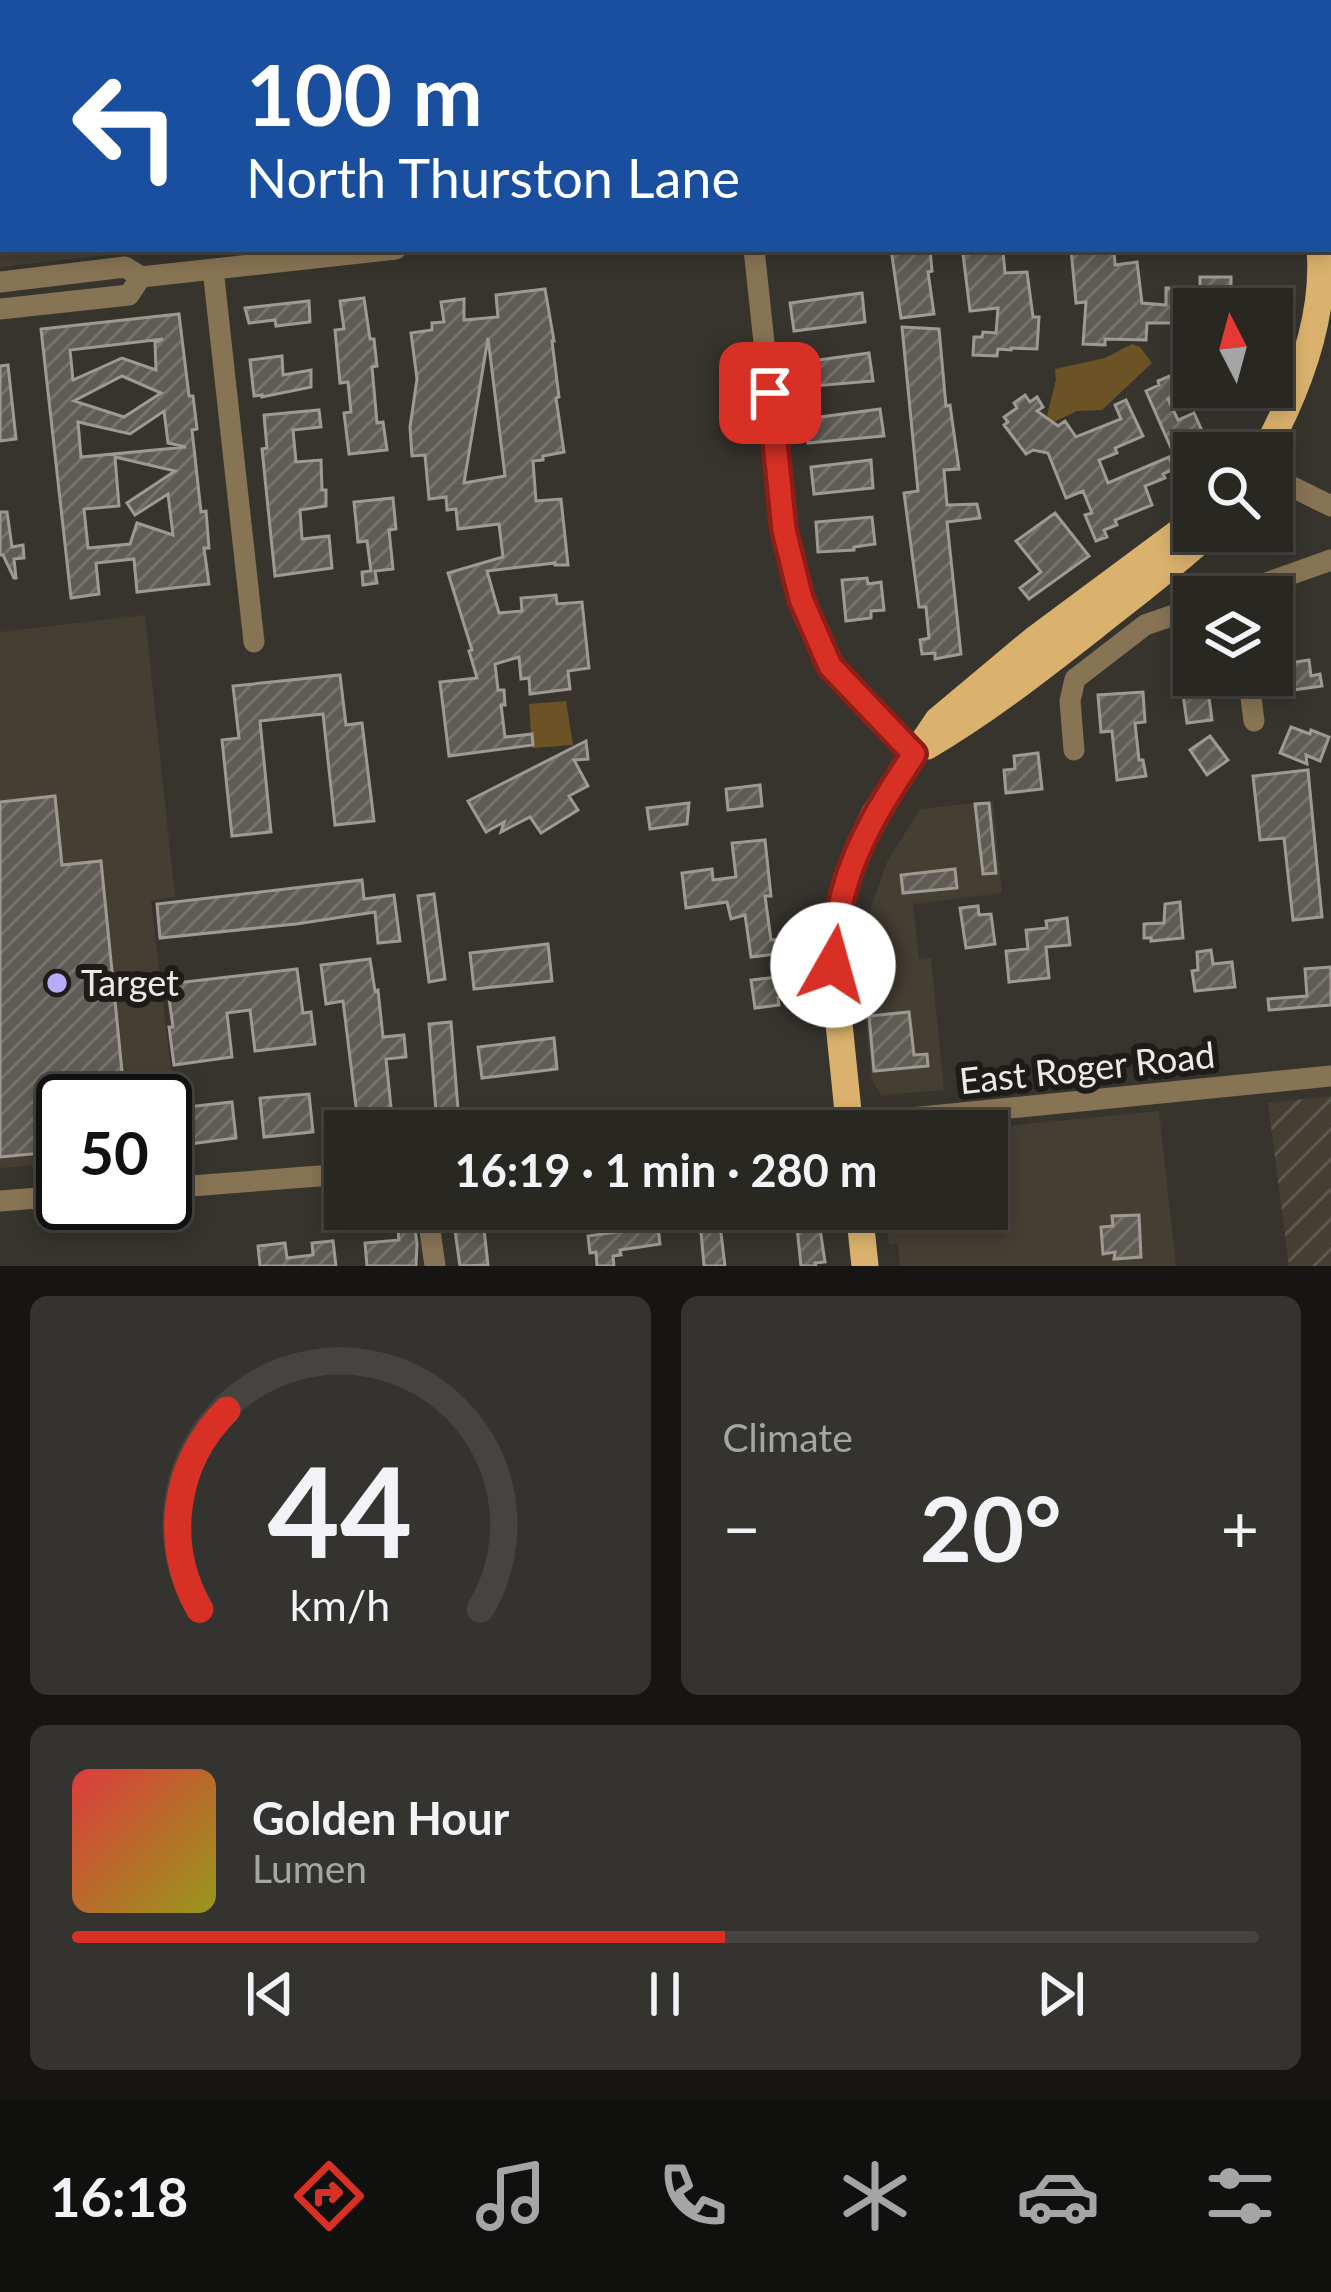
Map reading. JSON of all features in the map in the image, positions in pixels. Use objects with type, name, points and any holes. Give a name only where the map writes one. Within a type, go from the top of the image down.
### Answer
[{"type":"main road","points":[[1275,432],[1304,363],[1322,278],[1320,252]]},
{"type":"main road","points":[[847,1110],[833,965],[842,894],[875,813],[938,720],[1035,639],[1173,536]]},
{"type":"main road","points":[[914,754],[969,721],[1189,552]]},
{"type":"main road","points":[[862,1230],[866,1266]]},
{"type":"street","points":[[0,282],[125,267],[141,277],[364,252]]},
{"type":"street","points":[[754,252],[784,530],[801,599],[830,666],[914,754]]},
{"type":"street","points":[[213,269],[254,642]]},
{"type":"street","points":[[10,308],[129,295],[141,277]]},
{"type":"street","points":[[10,308],[38,278]]},
{"type":"street","points":[[1293,488],[1331,506]]},
{"type":"street","points":[[1288,576],[1331,560]]},
{"type":"street","points":[[1074,750],[1070,701],[1075,679],[1145,625],[1173,615]]},
{"type":"street","points":[[1251,696],[1254,721]]},
{"type":"street","name":"East Roger Road","points":[[1008,1111],[1331,1076]]},
{"type":"street","points":[[192,1186],[324,1176]]},
{"type":"street","points":[[0,1201],[36,1198]]},
{"type":"street","points":[[430,1230],[435,1266]]},
{"type":"shaded area","points":[[0,252],[134,252],[0,267]]},
{"type":"shaded area","points":[[1132,344],[1152,363],[1102,410],[1077,411],[1052,423],[1047,415],[1055,369],[1105,358]]},
{"type":"shaded area","points":[[145,615],[175,897],[151,901],[171,1074],[36,1074],[36,1165],[0,1168],[0,632]]},
{"type":"shaded area","points":[[566,701],[573,745],[532,748],[529,704]]},
{"type":"shaded area","points":[[993,801],[1002,893],[913,904],[919,959],[931,958],[944,1090],[881,1095],[872,1080],[861,974],[871,907],[887,862],[920,809]]},
{"type":"shaded area","points":[[1331,1096],[1331,1266],[1289,1266],[1268,1103]]},
{"type":"shaded area","points":[[1159,1111],[1176,1266],[900,1266],[898,1243],[889,1244],[887,1230],[1008,1230],[1008,1126]]},
{"type":"building","points":[[891,252],[930,252],[934,314],[901,318]]},
{"type":"building","points":[[1003,252],[1005,273],[1027,272],[1033,317],[1039,317],[1037,349],[998,349],[997,356],[973,355],[974,337],[996,333],[998,308],[970,311],[963,254]]},
{"type":"building","points":[[1071,252],[1114,252],[1115,265],[1137,262],[1142,303],[1166,305],[1166,288],[1173,288],[1173,323],[1147,323],[1146,340],[1083,344],[1086,302],[1076,303]]},
{"type":"building","points":[[1200,277],[1231,277],[1231,288],[1200,288]]},
{"type":"building","points":[[545,289],[564,452],[533,461],[536,501],[561,499],[568,565],[487,571],[499,613],[522,611],[521,598],[556,595],[557,604],[582,602],[589,668],[568,671],[570,689],[530,694],[529,678],[521,679],[519,657],[495,664],[498,690],[504,690],[505,737],[532,734],[533,745],[449,756],[440,682],[477,678],[448,573],[503,557],[499,524],[458,529],[456,509],[447,510],[446,497],[429,499],[425,455],[412,456],[410,427],[417,379],[411,333],[432,330],[432,323],[444,322],[441,302],[464,299],[464,320],[498,317],[496,295]],"holes":[[[488,338],[505,476],[464,483]]]},
{"type":"building","points":[[862,293],[865,322],[794,331],[790,303]]},
{"type":"building","points":[[364,298],[377,366],[372,367],[377,423],[383,422],[387,450],[349,454],[344,413],[351,412],[348,382],[340,383],[335,330],[344,329],[340,301]]},
{"type":"building","points":[[309,301],[310,322],[276,326],[275,320],[249,323],[245,308]]},
{"type":"building","points":[[179,314],[197,429],[192,430],[201,512],[206,511],[209,584],[137,592],[134,559],[96,563],[99,594],[71,598],[41,329]],"holes":[[[163,339],[155,343],[156,370],[122,358],[73,380],[70,350]],[[122,376],[161,393],[124,417],[74,401]],[[164,411],[168,443],[186,447],[81,457],[78,422],[130,434]],[[115,457],[175,471],[127,503],[135,515],[168,494],[173,535],[137,523],[130,544],[88,548],[84,509],[119,506]]]},
{"type":"building","points":[[902,327],[939,329],[946,406],[950,405],[959,469],[944,470],[947,505],[977,504],[980,518],[947,522],[961,654],[935,659],[935,653],[922,654],[920,640],[929,638],[926,607],[919,607],[904,493],[918,491]]},
{"type":"building","points":[[869,353],[873,381],[802,387],[797,363]]},
{"type":"building","points":[[282,356],[283,375],[311,370],[311,387],[254,396],[250,360]]},
{"type":"building","points":[[8,365],[16,439],[0,441],[0,366]]},
{"type":"building","points":[[1173,375],[1173,397],[1168,399],[1178,420],[1194,413],[1202,432],[1173,432],[1173,453],[1146,391],[1159,385],[1158,381]]},
{"type":"building","points":[[1025,395],[1030,402],[1037,397],[1043,407],[1037,411],[1058,426],[1065,421],[1076,437],[1121,419],[1115,405],[1126,400],[1143,436],[1099,460],[1108,483],[1169,457],[1173,469],[1145,486],[1152,505],[1115,520],[1117,525],[1104,530],[1107,537],[1096,541],[1085,515],[1092,513],[1083,491],[1066,498],[1048,453],[1033,450],[1026,454],[1004,425],[1008,422],[1004,417],[1017,408],[1014,403]]},
{"type":"building","points":[[880,409],[884,436],[808,443],[805,419]]},
{"type":"building","points":[[319,410],[321,427],[293,430],[296,462],[321,460],[322,490],[326,490],[326,506],[300,510],[302,539],[329,536],[332,568],[275,576],[262,449],[267,448],[264,415]]},
{"type":"building","points":[[871,460],[873,488],[814,494],[811,467]]},
{"type":"building","points":[[393,498],[396,529],[389,530],[393,569],[375,571],[377,583],[363,585],[362,572],[371,571],[367,541],[358,542],[354,502]]},
{"type":"building","points":[[0,512],[7,512],[12,547],[23,545],[24,558],[14,559],[16,578],[0,555]]},
{"type":"building","points":[[1055,513],[1089,556],[1029,599],[1020,588],[1041,572],[1016,541]]},
{"type":"building","points":[[872,517],[875,544],[818,552],[816,522]]},
{"type":"building","points":[[867,578],[868,584],[881,582],[884,610],[871,611],[871,618],[846,621],[842,580]]},
{"type":"building","points":[[1309,660],[1311,676],[1320,674],[1322,686],[1293,690],[1293,662]]},
{"type":"building","points":[[340,675],[346,725],[362,723],[374,821],[335,825],[323,714],[260,721],[271,832],[232,836],[222,740],[239,738],[233,686]]},
{"type":"building","points":[[1143,692],[1145,722],[1135,723],[1139,760],[1143,760],[1146,776],[1117,780],[1112,731],[1101,732],[1098,695]]},
{"type":"building","points":[[1183,696],[1209,696],[1212,720],[1187,723]]},
{"type":"building","points":[[1291,727],[1329,737],[1320,761],[1306,755],[1307,764],[1280,753]]},
{"type":"building","points":[[1210,736],[1228,760],[1207,775],[1190,750]]},
{"type":"building","points":[[586,741],[588,759],[574,760],[588,786],[569,796],[578,810],[541,833],[530,817],[501,832],[504,822],[486,832],[468,801]]},
{"type":"building","points":[[1038,753],[1042,789],[1006,793],[1004,770],[1015,769],[1014,756]]},
{"type":"building","points":[[1308,770],[1322,917],[1293,920],[1284,838],[1260,840],[1253,776]]},
{"type":"building","points":[[760,785],[762,806],[728,810],[726,789]]},
{"type":"building","name":"Target","points":[[55,796],[62,865],[101,861],[122,1074],[36,1074],[36,1154],[0,1157],[0,802]]},
{"type":"building","points":[[689,803],[687,824],[650,829],[647,808]]},
{"type":"building","points":[[989,803],[996,873],[983,874],[975,804]]},
{"type":"building","points":[[765,840],[771,940],[788,939],[790,957],[751,957],[745,915],[731,919],[727,902],[686,908],[682,873],[712,869],[713,880],[736,877],[732,843]]},
{"type":"building","points":[[955,869],[957,888],[903,893],[901,875]]},
{"type":"building","points":[[362,880],[364,899],[394,895],[400,941],[378,943],[375,912],[160,938],[157,904]]},
{"type":"building","points":[[434,894],[445,979],[429,982],[418,896]]},
{"type":"building","points":[[1180,902],[1183,938],[1144,938],[1144,924],[1164,923],[1165,904]]},
{"type":"building","points":[[978,906],[979,915],[991,914],[995,944],[966,948],[960,908]]},
{"type":"building","points":[[1067,918],[1070,945],[1046,947],[1049,978],[1009,982],[1006,951],[1028,949],[1026,930],[1047,928],[1046,921]]},
{"type":"building","points":[[548,944],[552,981],[474,989],[470,953]]},
{"type":"building","points":[[1211,950],[1213,964],[1232,962],[1235,987],[1195,991],[1192,971],[1198,970],[1197,952]]},
{"type":"building","points":[[370,959],[383,1037],[404,1035],[406,1057],[386,1059],[391,1110],[356,1110],[343,1001],[326,1004],[321,965]]},
{"type":"building","points":[[1331,967],[1331,1005],[1269,1010],[1268,999],[1307,996],[1305,969]]},
{"type":"building","points":[[297,969],[303,1013],[311,1012],[315,1044],[255,1051],[250,1010],[227,1013],[232,1057],[174,1065],[167,984]]},
{"type":"building","points":[[779,977],[779,1005],[755,1008],[751,980]]},
{"type":"building","points":[[909,1012],[914,1055],[927,1054],[928,1066],[874,1071],[869,1016]]},
{"type":"building","points":[[451,1022],[458,1109],[436,1110],[429,1024]]},
{"type":"building","points":[[554,1038],[557,1069],[482,1078],[478,1047]]},
{"type":"building","points":[[309,1094],[313,1132],[264,1137],[260,1098]]},
{"type":"building","points":[[232,1102],[236,1138],[192,1144],[192,1106]]},
{"type":"building","points":[[1139,1215],[1141,1257],[1114,1259],[1115,1252],[1103,1254],[1101,1227],[1113,1226],[1112,1216]]},
{"type":"building","points":[[398,1230],[415,1230],[416,1266],[367,1266],[365,1243],[399,1240]]},
{"type":"building","points":[[484,1230],[488,1265],[460,1266],[455,1231]]},
{"type":"building","points":[[658,1230],[660,1244],[620,1250],[621,1255],[613,1256],[614,1266],[597,1266],[588,1236]]},
{"type":"building","points":[[701,1230],[721,1230],[725,1266],[704,1266]]},
{"type":"building","points":[[797,1230],[820,1230],[825,1262],[801,1266]]},
{"type":"building","points":[[333,1241],[336,1266],[260,1266],[258,1246],[285,1243],[287,1258],[313,1255],[312,1243]]},
{"type":"place","name":"Target","points":[[57,983]]},
{"type":"route","points":[[770,393],[784,530],[801,599],[830,666],[914,754],[860,844],[842,894],[833,965]]}]
